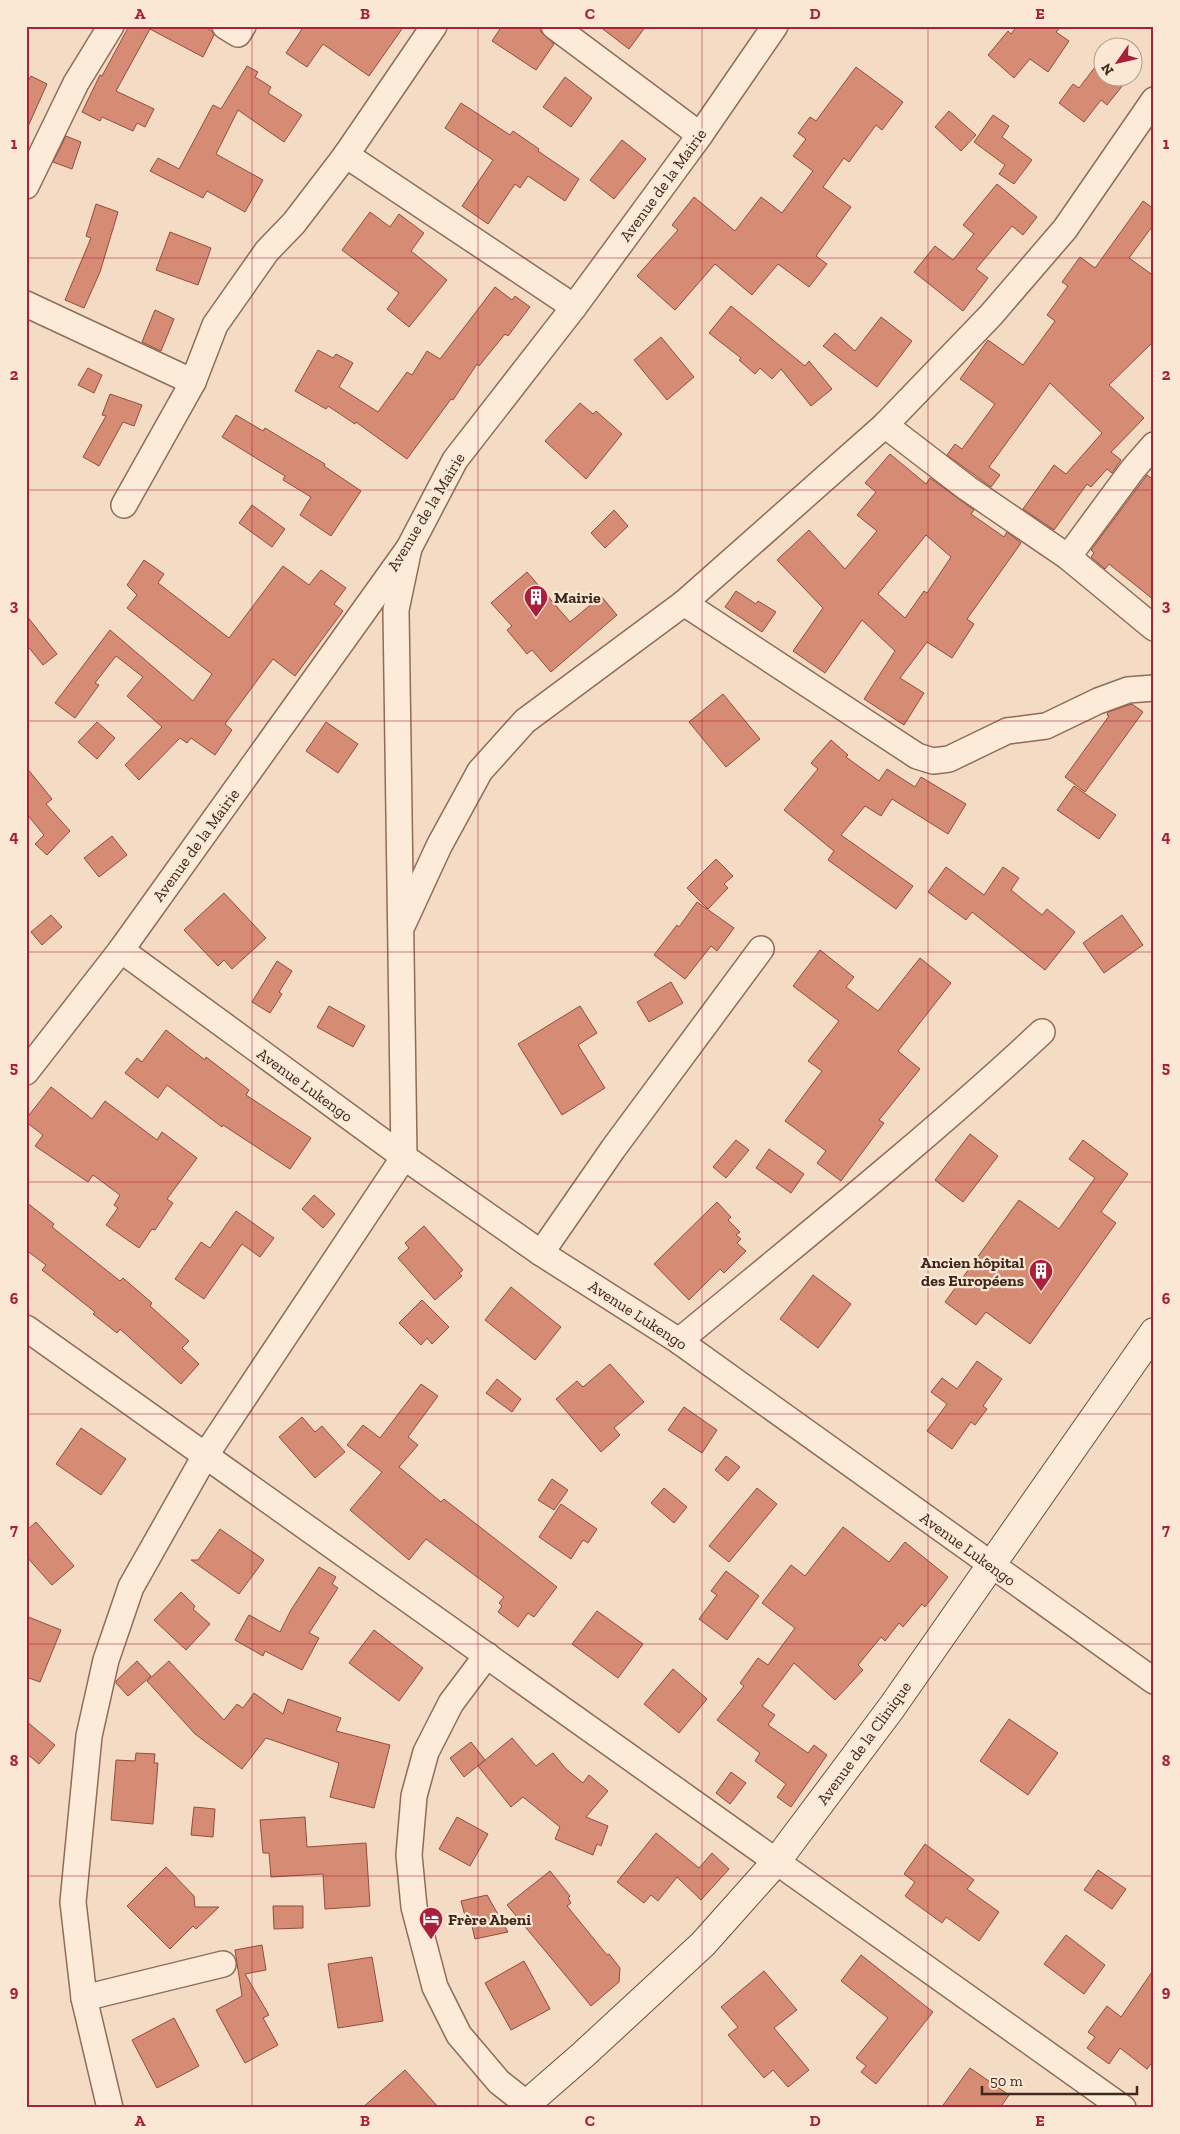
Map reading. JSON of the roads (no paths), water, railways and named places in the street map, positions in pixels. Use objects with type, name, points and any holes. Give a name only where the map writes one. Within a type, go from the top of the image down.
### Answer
[{"type":"street","points":[[26,186],[76,83],[111,26]]},
{"type":"street","points":[[225,26],[238,34],[243,26]]},
{"type":"street","points":[[124,505],[193,382],[215,325],[267,251],[294,223],[346,155],[434,26]]},
{"type":"street","points":[[554,26],[700,135]]},
{"type":"street","name":"Avenue de la Mairie","points":[[26,1072],[122,950],[409,548],[455,460],[574,307],[700,135],[775,26]]},
{"type":"street","points":[[400,931],[439,846],[480,771],[525,720],[684,603],[885,425],[991,315],[1065,229],[1154,100]]},
{"type":"street","points":[[346,155],[574,307]]},
{"type":"street","points":[[26,304],[193,382]]},
{"type":"street","points":[[885,425],[966,488],[1068,556],[1154,628]]},
{"type":"street","points":[[1068,556],[1133,469],[1154,445]]},
{"type":"street","points":[[110,2108],[84,1998],[73,1902],[89,1736],[106,1660],[130,1587],[205,1456],[404,1157],[396,610],[409,548]]},
{"type":"street","points":[[684,603],[917,756],[933,762],[949,759],[1007,731],[1046,726],[1098,700],[1128,690],[1154,688]]},
{"type":"street","points":[[542,1253],[613,1149],[761,949]]},
{"type":"street","name":"Avenue Lukengo","points":[[122,950],[404,1157],[542,1253],[679,1341],[1154,1682]]},
{"type":"street","points":[[679,1341],[891,1165],[1042,1032]]},
{"type":"street","points":[[26,1328],[1123,2108]]},
{"type":"street","name":"Avenue de la Clinique","points":[[527,2106],[703,1944],[776,1862],[892,1707],[1154,1332]]},
{"type":"street","points":[[487,1655],[451,1703],[426,1752],[414,1796],[410,1855],[413,1898],[435,1987],[458,2035],[498,2082],[527,2106]]},
{"type":"street","points":[[84,1998],[222,1964]]},
{"type":"place","name":"Mairie","points":[[536,618]]},
{"type":"place","name":"Ancien hôpital des Européens","points":[[1041,1292]]},
{"type":"place","name":"Frère Abeni","points":[[431,1940]]}]
